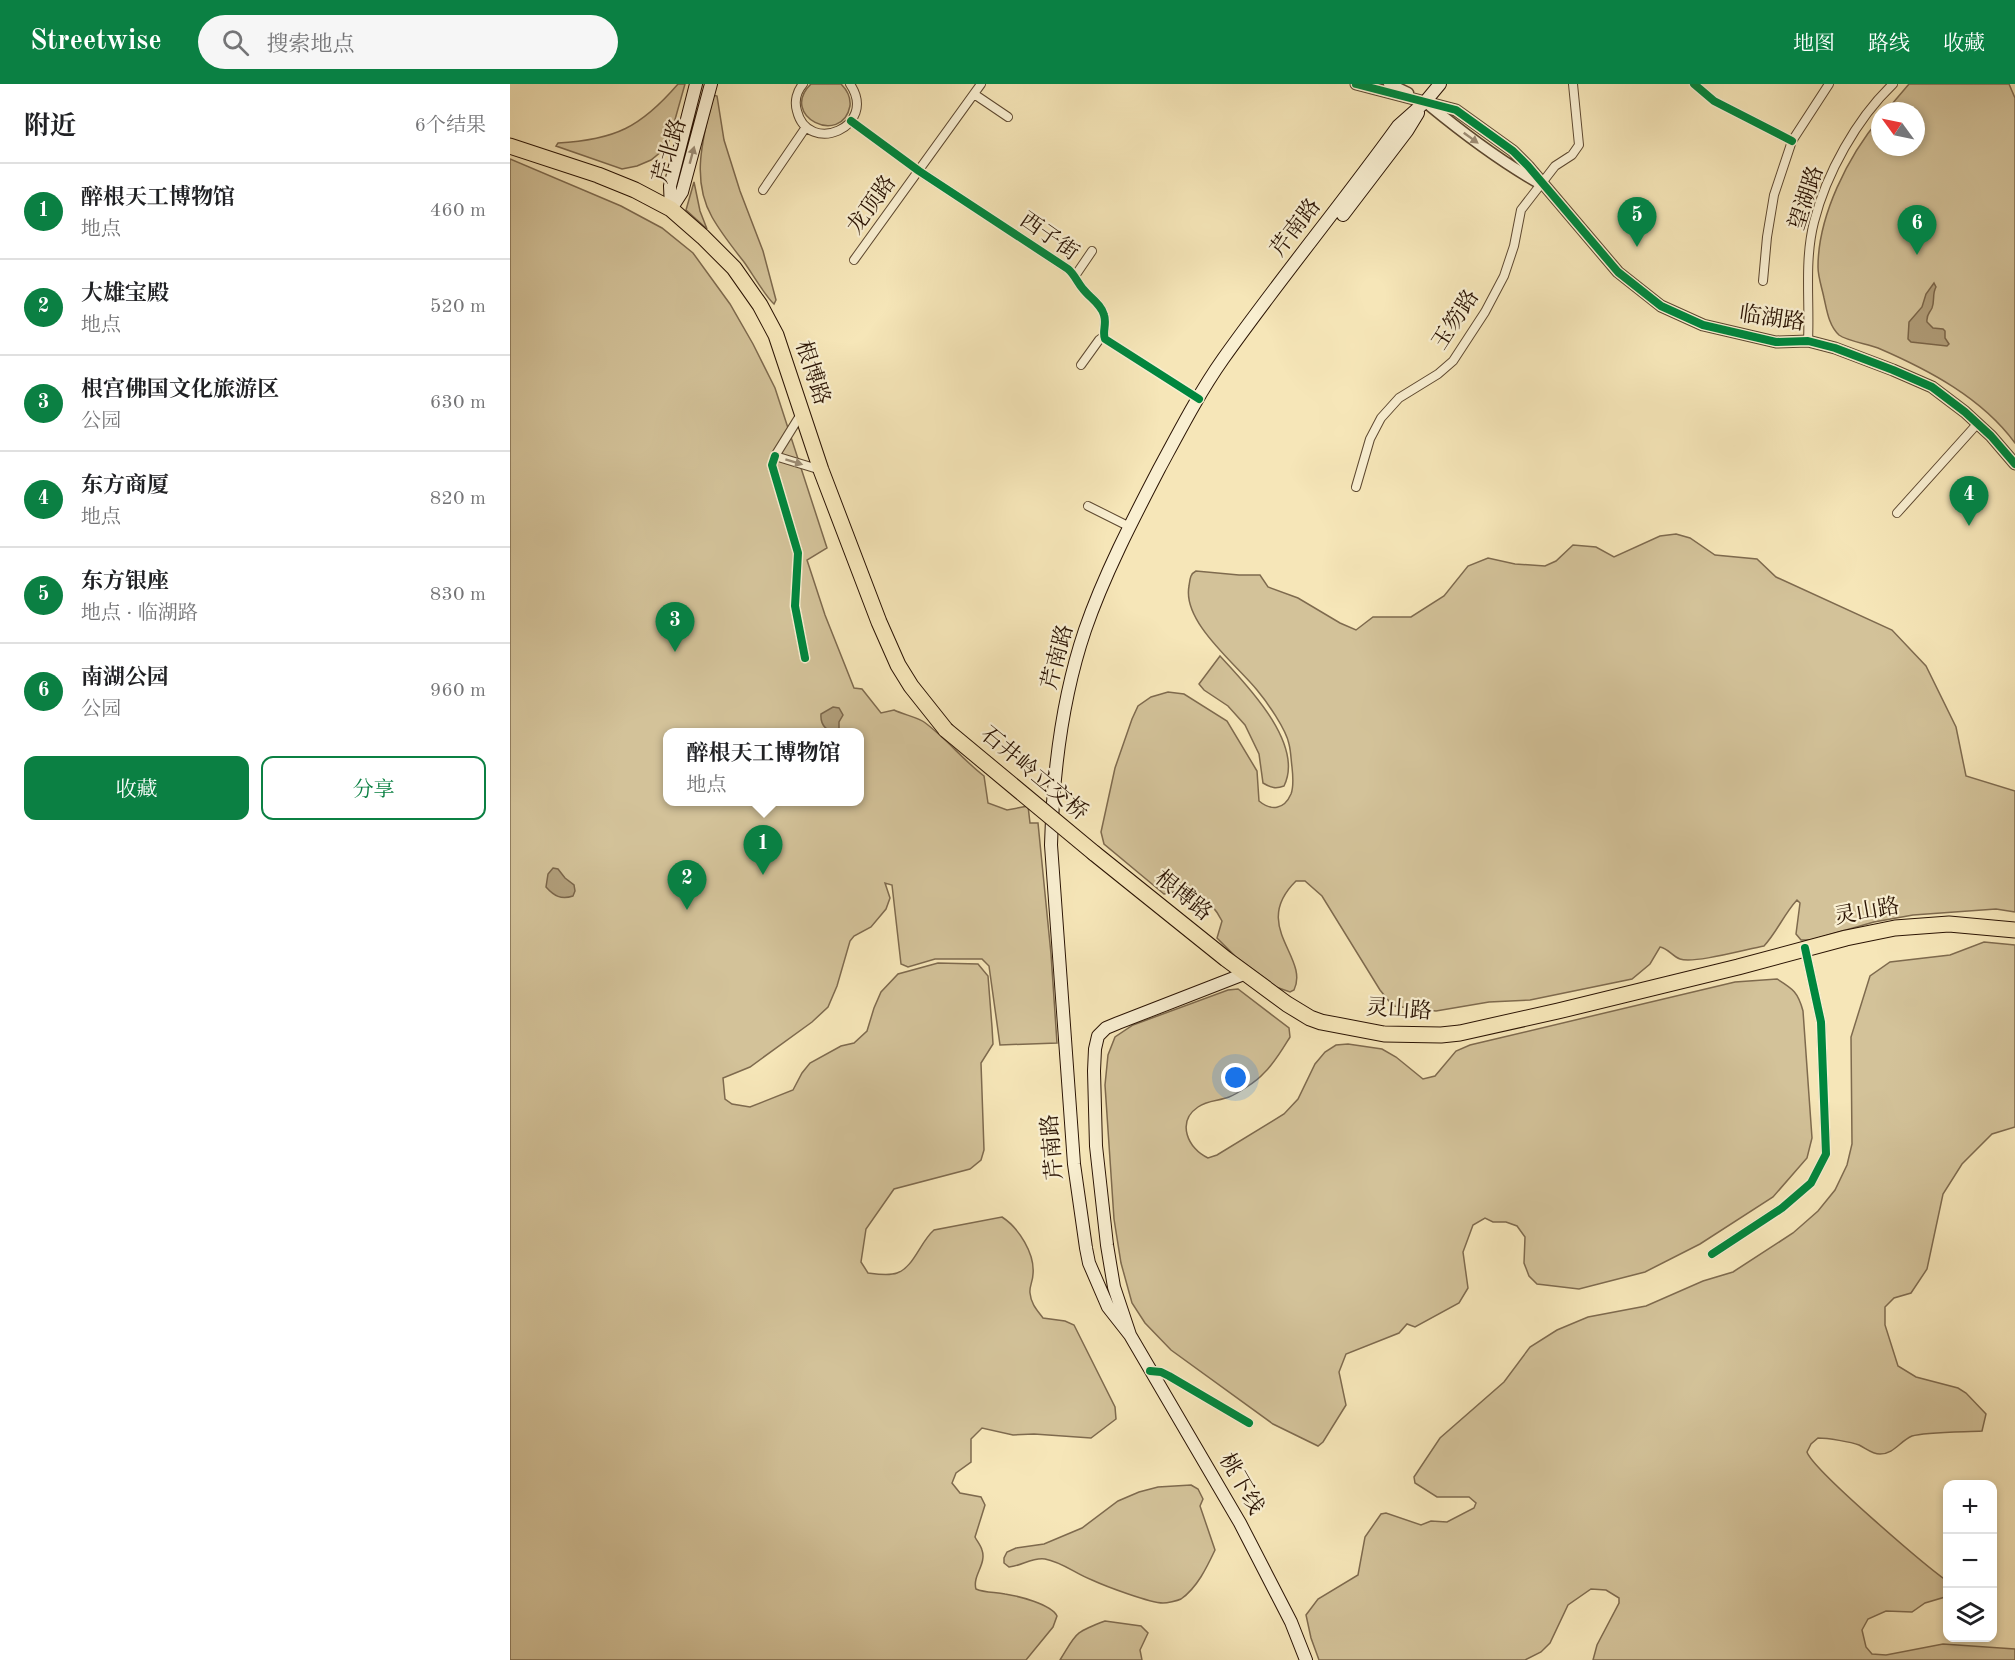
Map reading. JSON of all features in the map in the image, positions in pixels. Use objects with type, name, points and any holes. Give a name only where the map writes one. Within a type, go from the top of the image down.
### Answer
[{"type":"highway","name":"根博路","points":[[510,146],[607,179],[635,190],[671,209],[734,268],[760,305],[776,335],[821,470],[879,622],[898,665],[911,686],[946,730]]},
{"type":"highway","name":"石井岭立交桥","points":[[946,730],[1094,853]]},
{"type":"highway","name":"根博路","points":[[1094,853],[1244,974]]},
{"type":"highway","name":"灵山路","points":[[1244,974],[1287,1004],[1321,1022],[1384,1034],[1441,1035],[1558,1011],[1738,967],[1805,948],[1895,928],[1949,924],[2015,930]]},
{"type":"main road","name":"芹北路","points":[[671,209],[670,186],[696,84]]},
{"type":"main road","name":"芹北路","points":[[671,209],[682,192],[711,84]]},
{"type":"main road","name":"芹南路","points":[[1130,1335],[1108,1306],[1089,1263],[1074,1164],[1051,845],[1052,800],[1074,672],[1084,633],[1096,601],[1130,527],[1198,399],[1222,361],[1398,126],[1425,102],[1440,84]]},
{"type":"main road","points":[[1130,1335],[1114,1287],[1105,1234],[1096,1146],[1095,1048],[1098,1036],[1112,1025],[1244,974]]},
{"type":"main road","name":"桃下线","points":[[1130,1335],[1240,1523],[1290,1622],[1306,1660]]},
{"type":"street","points":[[800,85],[797,95],[797,112],[806,127],[825,134],[844,129],[851,122],[857,104],[856,94],[850,84]]},
{"type":"street","name":"龙顶路","points":[[854,260],[981,84]]},
{"type":"street","points":[[1356,84],[1425,102]]},
{"type":"street","points":[[1389,84],[1425,102]]},
{"type":"street","name":"玉笏路","points":[[1356,487],[1370,439],[1381,418],[1399,398],[1438,374],[1453,361],[1485,312],[1504,276],[1514,246],[1521,210],[1555,166],[1572,155],[1579,145],[1573,84]]},
{"type":"street","points":[[1694,84],[1714,101],[1792,141]]},
{"type":"street","points":[[1763,281],[1774,195],[1792,141],[1829,84]]},
{"type":"street","name":"望湖路","points":[[1808,341],[1808,272],[1814,222],[1831,175],[1843,152],[1861,123],[1893,84]]},
{"type":"street","points":[[974,94],[1008,117]]},
{"type":"street","name":"临湖路","points":[[1425,102],[1456,110],[1513,151],[1618,272],[1661,306],[1703,325],[1776,342],[1808,341],[1835,348],[1932,387],[1978,423],[2015,464]]},
{"type":"street","name":"西子街","points":[[851,122],[919,171],[1068,269],[1082,289],[1100,306],[1105,320],[1103,337]]},
{"type":"street","points":[[763,190],[806,127]]},
{"type":"street","points":[[1075,276],[1092,251]]},
{"type":"street","points":[[1081,365],[1103,337],[1198,399]]},
{"type":"street","points":[[801,414],[775,456],[772,465],[798,553],[795,606],[805,658]]},
{"type":"street","points":[[1897,513],[1978,423]]},
{"type":"street","points":[[775,456],[821,470]]},
{"type":"street","points":[[1088,506],[1130,527]]},
{"type":"street","points":[[1712,1254],[1782,1208],[1811,1183],[1826,1154],[1821,1022],[1805,948]]},
{"type":"street","points":[[1150,1371],[1169,1376],[1249,1423]]},
{"type":"shaded area","points":[[678,84],[685,84],[669,141],[651,160],[622,169],[556,146],[558,143],[596,139],[626,128],[652,111]]},
{"type":"shaded area","points":[[811,84],[841,84],[850,100],[845,118],[836,124],[825,125],[807,116],[802,107],[803,96]]},
{"type":"shaded area","points":[[1909,84],[2009,84],[2015,98],[2015,443],[1987,412],[1971,399],[1935,376],[1897,357],[1839,335],[1829,318],[1819,279],[1819,248],[1829,207],[1846,168],[1871,129],[1871,156],[1925,156],[1925,102],[1894,102]]},
{"type":"shaded area","points":[[713,95],[717,96],[724,140],[740,191],[763,251],[776,300],[774,304],[719,229],[705,202],[700,172],[701,157]]},
{"type":"shaded area","points":[[510,159],[621,206],[662,228],[693,253],[730,304],[775,388],[827,548],[807,560],[825,615],[854,688],[862,689],[881,713],[894,710],[924,722],[984,776],[988,803],[1007,810],[1028,806],[1030,823],[1038,823],[1057,1043],[1000,1045],[989,966],[982,959],[935,959],[908,967],[901,964],[892,885],[885,883],[890,898],[886,909],[871,927],[854,936],[850,941],[837,986],[828,1007],[812,1022],[750,1067],[723,1078],[725,1099],[732,1104],[750,1107],[793,1090],[810,1063],[841,1046],[854,1043],[867,1031],[881,992],[898,974],[938,963],[978,964],[988,976],[993,1044],[981,1063],[984,1150],[981,1160],[970,1169],[894,1189],[866,1229],[861,1262],[868,1273],[886,1275],[897,1273],[908,1265],[934,1230],[1002,1217],[1020,1235],[1029,1250],[1033,1266],[1030,1293],[1035,1307],[1043,1318],[1065,1321],[1074,1325],[1115,1407],[1116,1419],[1091,1438],[1034,1434],[1013,1435],[982,1428],[971,1439],[971,1462],[956,1473],[952,1483],[960,1493],[981,1497],[985,1505],[975,1537],[983,1555],[976,1579],[976,1589],[1034,1601],[1057,1616],[1053,1627],[1026,1660],[510,1660]]},
{"type":"shaded area","points":[[694,182],[700,211],[707,229],[686,210]]},
{"type":"shaded area","points":[[1934,283],[1936,287],[1933,305],[1927,316],[1927,322],[1933,328],[1945,331],[1945,338],[1949,344],[1947,346],[1911,342],[1908,339],[1909,322],[1922,307],[1926,294]]},
{"type":"shaded area","points":[[1676,534],[1690,538],[1715,555],[1757,559],[1776,577],[1892,630],[1926,666],[1956,727],[1966,776],[2015,791],[2015,912],[1996,909],[1913,915],[1874,922],[1811,940],[1801,940],[1796,934],[1800,903],[1797,900],[1764,946],[1697,960],[1677,958],[1660,947],[1650,964],[1632,979],[1530,1000],[1489,1002],[1436,1011],[1393,1006],[1380,990],[1322,896],[1305,881],[1296,881],[1283,897],[1279,912],[1279,927],[1295,965],[1297,978],[1294,990],[1290,992],[1276,987],[1235,956],[1217,938],[1222,921],[1205,900],[1182,891],[1164,894],[1104,844],[1101,832],[1115,768],[1132,719],[1138,706],[1151,697],[1168,692],[1184,694],[1227,721],[1257,771],[1259,801],[1268,806],[1277,807],[1285,803],[1291,794],[1293,781],[1290,750],[1280,723],[1261,695],[1212,642],[1194,614],[1189,600],[1189,586],[1191,575],[1196,571],[1260,575],[1268,587],[1298,598],[1356,630],[1373,617],[1411,617],[1444,596],[1468,566],[1488,558],[1515,564],[1545,566],[1556,561],[1573,545],[1596,547],[1614,557],[1660,536]]},
{"type":"shaded area","points":[[1220,656],[1257,698],[1280,734],[1287,752],[1288,770],[1284,786],[1274,788],[1263,783],[1259,754],[1245,725],[1228,706],[1199,684]]},
{"type":"shaded area","points":[[833,707],[839,708],[843,715],[839,728],[826,728],[823,725],[821,714]]},
{"type":"shaded area","points":[[553,868],[558,869],[574,885],[573,896],[565,898],[558,896],[546,887],[548,874]]},
{"type":"shaded area","points":[[1984,942],[2015,945],[2015,1127],[1992,1134],[1962,1164],[1943,1194],[1927,1269],[1911,1293],[1894,1298],[1885,1307],[1885,1325],[1898,1366],[1916,1377],[1958,1388],[1966,1393],[1986,1414],[1982,1431],[1912,1436],[1893,1450],[1880,1454],[1859,1445],[1818,1438],[1807,1452],[1828,1478],[1848,1497],[1943,1578],[1943,1598],[1925,1603],[1912,1612],[1886,1611],[1868,1619],[1862,1630],[1866,1647],[1872,1654],[1886,1655],[1943,1644],[2015,1649],[2015,1660],[1593,1660],[1597,1645],[1619,1603],[1619,1598],[1606,1590],[1591,1589],[1568,1605],[1550,1643],[1541,1652],[1525,1660],[1319,1660],[1306,1615],[1318,1599],[1358,1575],[1365,1537],[1381,1514],[1386,1513],[1421,1525],[1431,1521],[1447,1522],[1474,1508],[1476,1503],[1469,1497],[1437,1497],[1415,1483],[1414,1477],[1440,1438],[1504,1382],[1530,1347],[1557,1330],[1588,1317],[1646,1306],[1703,1281],[1733,1272],[1793,1233],[1818,1211],[1835,1190],[1847,1165],[1852,1144],[1851,1037],[1870,976],[1890,962],[1950,955]]},
{"type":"shaded area","points":[[1777,979],[1794,992],[1803,1011],[1812,1138],[1807,1158],[1773,1197],[1700,1244],[1645,1272],[1579,1289],[1537,1284],[1529,1276],[1524,1263],[1525,1237],[1517,1226],[1506,1222],[1493,1222],[1485,1218],[1473,1225],[1463,1252],[1468,1288],[1459,1303],[1415,1327],[1407,1324],[1399,1333],[1346,1354],[1339,1372],[1346,1405],[1323,1442],[1318,1446],[1273,1424],[1171,1350],[1145,1323],[1132,1303],[1121,1263],[1114,1219],[1105,1085],[1108,1055],[1115,1037],[1133,1025],[1228,990],[1238,989],[1289,1028],[1290,1037],[1260,1077],[1233,1095],[1205,1103],[1191,1113],[1187,1120],[1187,1135],[1195,1148],[1208,1158],[1217,1155],[1284,1114],[1298,1099],[1315,1064],[1325,1052],[1336,1045],[1348,1044],[1382,1049],[1396,1057],[1423,1079],[1435,1076],[1456,1051],[1470,1045],[1735,982]]},
{"type":"shaded area","points":[[1191,1485],[1198,1489],[1203,1499],[1200,1506],[1215,1550],[1197,1583],[1179,1600],[1163,1603],[1138,1597],[1098,1583],[1045,1559],[1036,1559],[1009,1567],[1004,1563],[1007,1552],[1016,1548],[1044,1544],[1082,1528],[1118,1501],[1139,1492],[1158,1487]]},
{"type":"shaded area","points":[[1105,1621],[1141,1626],[1148,1633],[1140,1650],[1142,1660],[1060,1660],[1081,1631]]},
{"type":"cycle path","points":[[1356,84],[1456,110],[1513,151],[1618,272],[1661,306],[1703,325],[1776,342],[1808,341],[1835,348],[1932,387],[1965,412],[1991,436],[2015,464]]},
{"type":"cycle path","points":[[1694,84],[1714,101],[1792,141]]},
{"type":"cycle path","points":[[851,121],[919,171],[1068,269],[1103,311],[1105,339],[1199,399]]},
{"type":"cycle path","points":[[775,456],[772,465],[798,553],[795,606],[805,658]]},
{"type":"cycle path","points":[[1712,1254],[1782,1208],[1811,1183],[1826,1154],[1821,1022],[1805,948]]},
{"type":"cycle path","points":[[1150,1371],[1161,1372],[1169,1376],[1249,1423]]},
{"type":"place","name":"东方银座","points":[[1637,247]]},
{"type":"place","name":"南湖公园","points":[[1917,255]]},
{"type":"place","name":"东方商厦","points":[[1969,526]]},
{"type":"place","name":"根宫佛国文化旅游区","points":[[675,652]]},
{"type":"place","name":"醉根天工博物馆","points":[[763,875]]},
{"type":"place","name":"大雄宝殿","points":[[687,910]]}]
